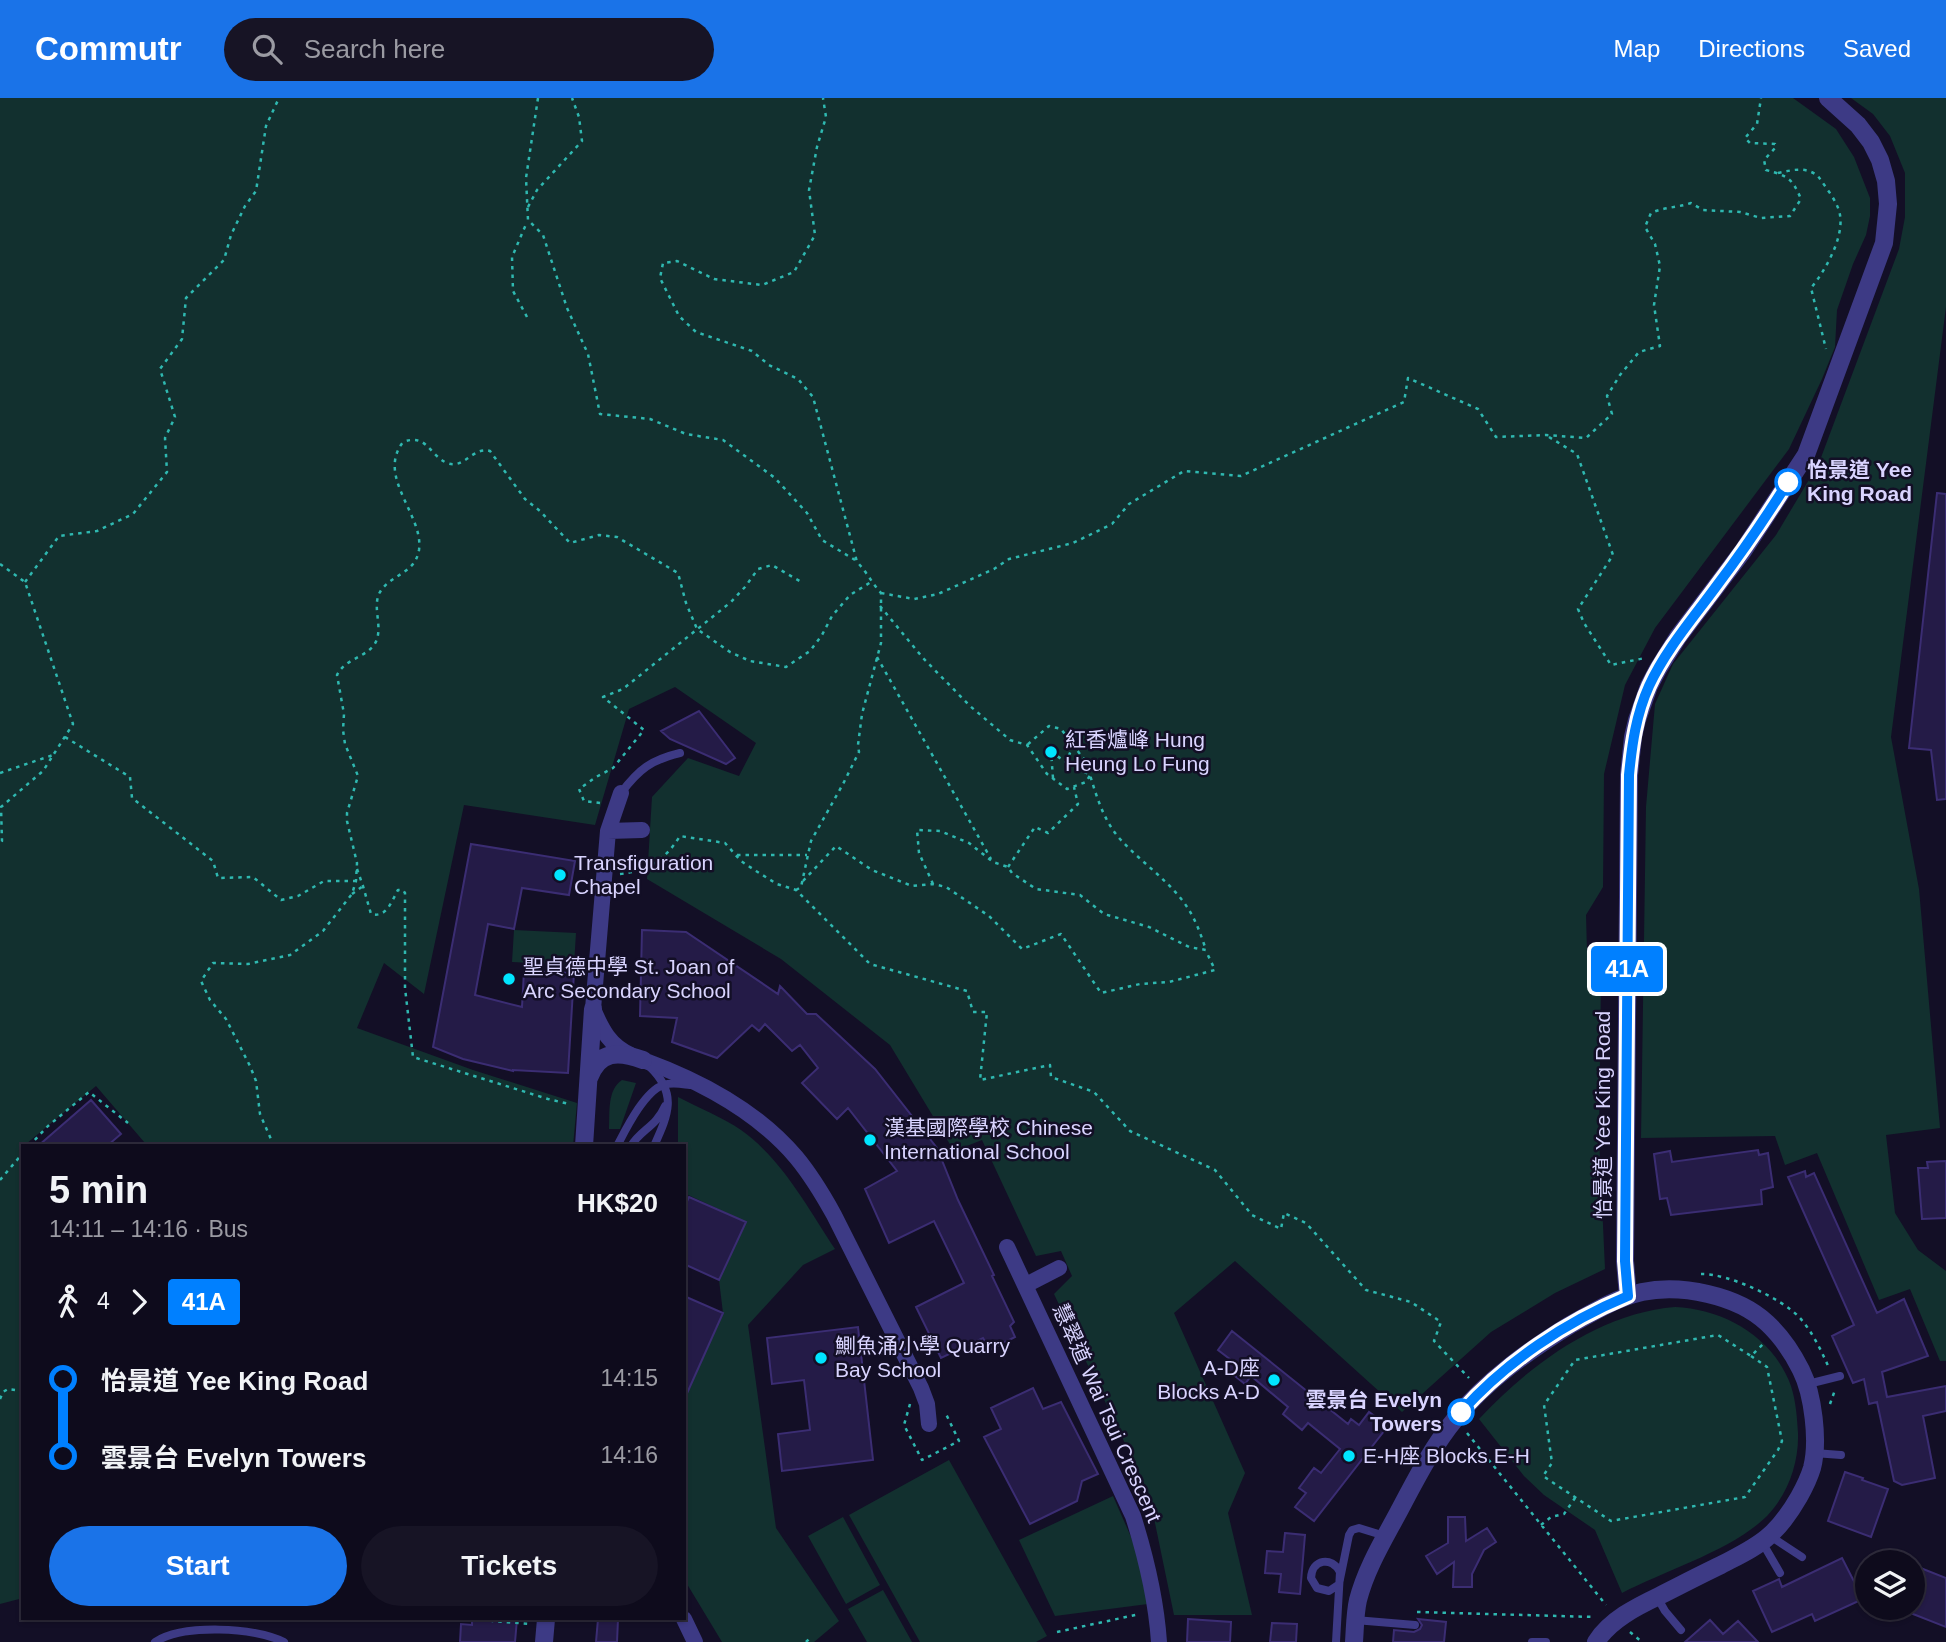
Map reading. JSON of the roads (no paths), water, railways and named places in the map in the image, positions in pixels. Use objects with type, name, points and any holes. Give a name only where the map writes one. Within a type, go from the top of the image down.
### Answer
[{"type":"street","name":"怡景道 Yee King Road","points":[[1628,1296],[1625,1261],[1630,1184],[1629,775],[1633,737],[1649,686],[1668,653],[1743,551],[1806,455],[1884,243],[1888,204],[1886,181],[1880,160],[1858,125],[1828,98]]},
{"type":"street","points":[[584,1144],[608,831],[621,793]]},
{"type":"street","points":[[608,831],[642,830]]},
{"type":"street","points":[[593,1009],[604,1032],[622,1051],[708,1087],[773,1133],[796,1157],[821,1192],[921,1388],[929,1424]]},
{"type":"street","points":[[587,1084],[599,1059],[608,1055],[638,1058]]},
{"type":"street","name":"慧翠道 Wai Tsui Crescent","points":[[1007,1247],[1133,1516],[1153,1588],[1158,1642]]},
{"type":"street","points":[[1026,1285],[1059,1268]]},
{"type":"street","points":[[1354,1642],[1358,1600],[1370,1567],[1423,1467],[1465,1408],[1514,1362],[1604,1306],[1628,1296],[1685,1289],[1724,1298],[1767,1322],[1787,1345],[1808,1384],[1814,1420],[1814,1453],[1807,1480],[1786,1518],[1766,1539],[1620,1617],[1595,1642]]},
{"type":"street","points":[[684,1620],[695,1642]]},
{"type":"street","points":[[539,1622],[544,1642]]},
{"type":"lane","points":[[621,793],[643,768],[660,758],[680,753]]},
{"type":"lane","points":[[638,1058],[655,1072],[668,1097],[667,1116],[655,1144]]},
{"type":"lane","points":[[618,1144],[644,1101],[657,1088],[674,1083],[708,1087]]},
{"type":"lane","points":[[632,1144],[662,1113],[668,1097]]},
{"type":"lane","points":[[1808,1384],[1837,1377]]},
{"type":"lane","points":[[1814,1453],[1841,1455]]},
{"type":"lane","points":[[1336,1642],[1341,1592],[1340,1572],[1337,1566],[1329,1561],[1320,1562],[1313,1568],[1311,1581],[1317,1588],[1329,1591],[1338,1585],[1349,1535],[1352,1530],[1359,1528],[1385,1536]]},
{"type":"lane","points":[[1766,1539],[1802,1557]]},
{"type":"lane","points":[[1766,1539],[1780,1573]]},
{"type":"lane","points":[[1657,1597],[1681,1630]]},
{"type":"lane","points":[[1355,1620],[1415,1625]]},
{"type":"lane","points":[[155,1642],[181,1632],[238,1631],[267,1635],[284,1642]]},
{"type":"lane","points":[[1532,1642],[1546,1642]]},
{"type":"place","name":"怡景道 Yee King Road","points":[[1788,482]]},
{"type":"place","name":"紅香爐峰 Hung Heung Lo Fung","points":[[1051,752]]},
{"type":"place","name":"Transfiguration Chapel","points":[[560,875]]},
{"type":"place","name":"聖貞德中學 St. Joan of Arc Secondary School","points":[[509,979]]},
{"type":"place","name":"漢基國際學校 Chinese International School","points":[[870,1140]]},
{"type":"place","name":"鰂魚涌小學 Quarry Bay School","points":[[821,1358]]},
{"type":"place","name":"A-D座 Blocks A-D","points":[[1274,1380]]},
{"type":"place","name":"雲景台 Evelyn Towers","points":[[1461,1412]]},
{"type":"place","name":"E-H座 Blocks E-H","points":[[1349,1456]]}]
